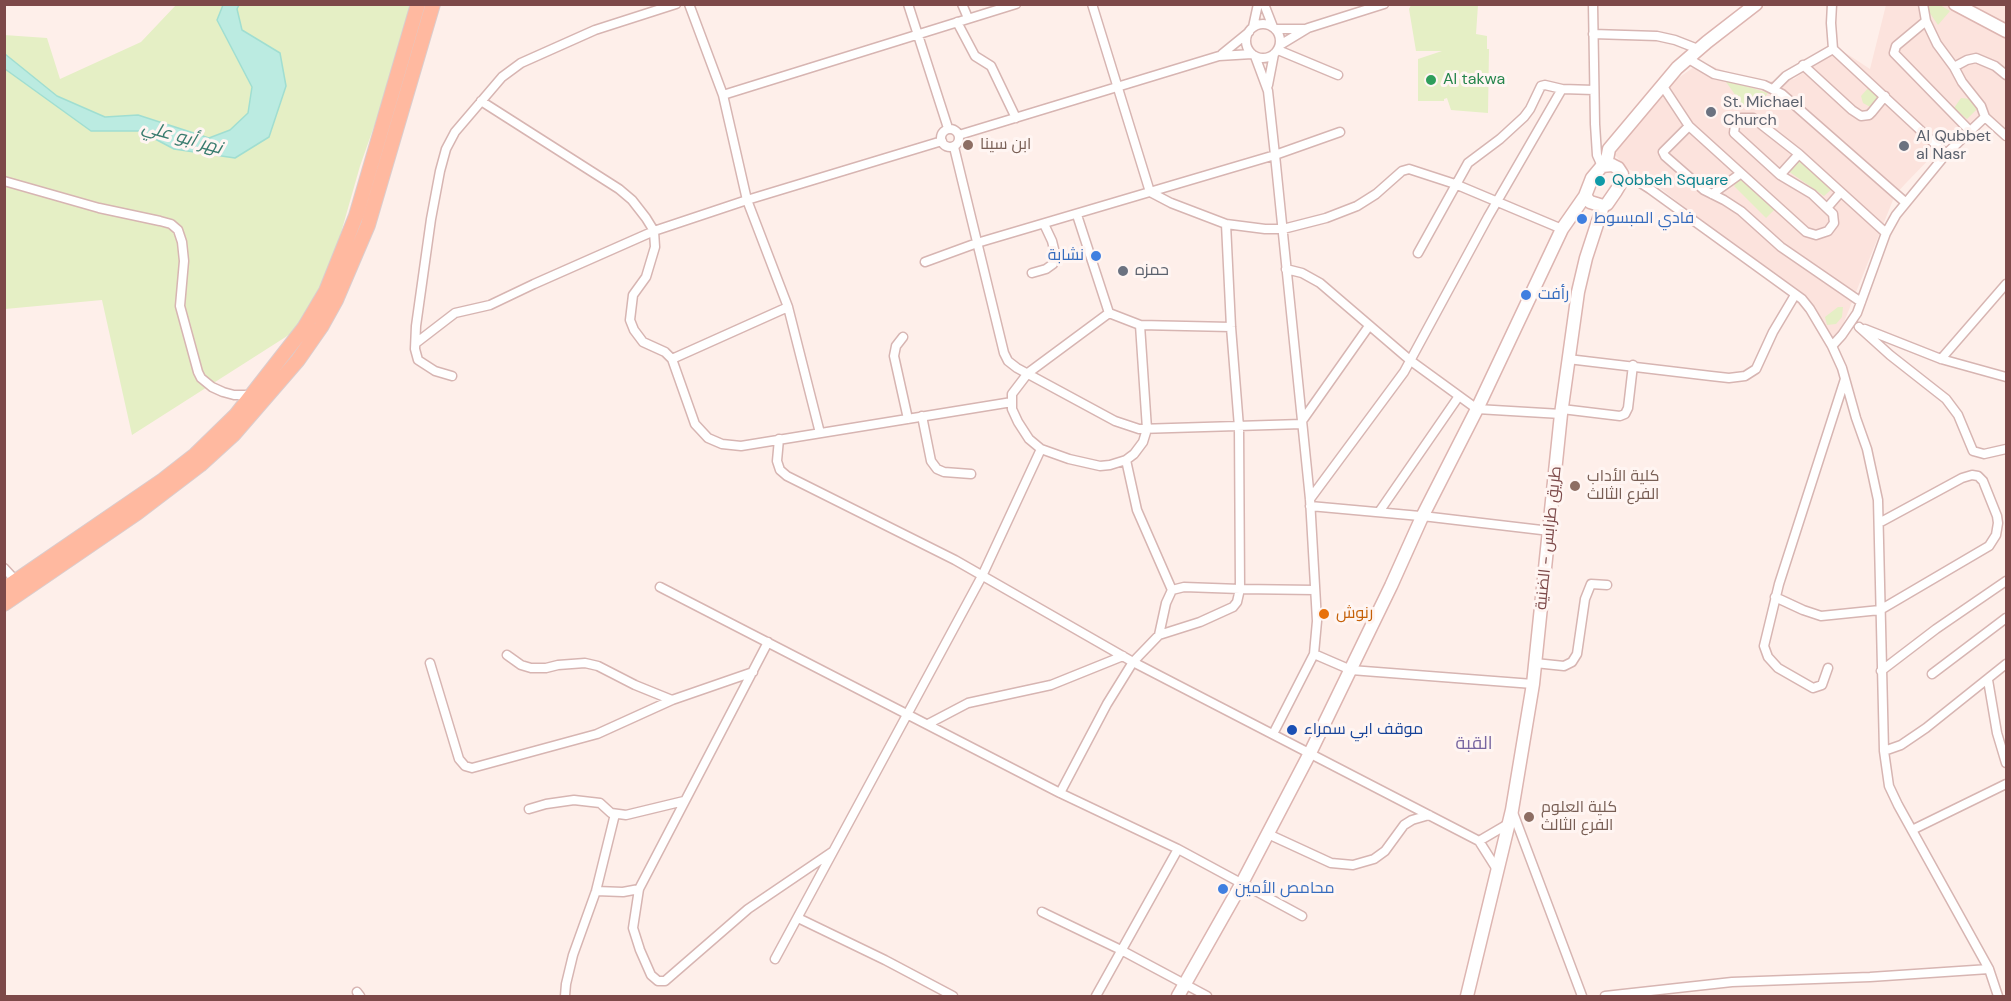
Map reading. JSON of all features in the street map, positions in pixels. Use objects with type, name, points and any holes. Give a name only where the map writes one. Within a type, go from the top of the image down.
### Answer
[{"type":"main road","points":[[4,604],[167,492],[200,465],[244,415],[298,360],[321,327],[336,300],[368,225],[375,178],[408,34],[418,4]]},
{"type":"main road","points":[[10,585],[164,480],[244,415],[252,395],[304,328],[326,291],[375,178],[433,4]]},
{"type":"main road","points":[[1178,996],[1242,883],[1310,753],[1562,229],[1585,196],[1592,178],[1604,165],[1609,149],[1662,85],[1687,58],[1756,4]]},
{"type":"main road","points":[[1955,4],[2007,31]]},
{"type":"main road","points":[[408,34],[422,38]]},
{"type":"main road","points":[[1585,196],[1590,202],[1603,206],[1612,197],[1622,179],[1618,168],[1604,165]]},
{"type":"main road","name":"طريق طرابس - الضنية","points":[[1467,996],[1512,810],[1533,684],[1568,359],[1578,292],[1586,258],[1603,206]]},
{"type":"street","points":[[452,376],[435,371],[418,360],[416,343],[431,219],[446,149],[455,132],[502,77],[521,63],[595,30],[676,4]]},
{"type":"street","points":[[689,4],[723,95],[747,200],[788,307],[820,433]]},
{"type":"street","points":[[908,4],[948,129]]},
{"type":"street","points":[[962,4],[968,18]]},
{"type":"street","points":[[723,95],[1016,4]]},
{"type":"street","points":[[1092,4],[1150,192],[1171,203],[1226,224],[1283,229],[1326,218],[1357,206],[1376,194],[1406,169],[1424,172],[1562,229]]},
{"type":"street","points":[[1258,4],[1246,43],[1254,55],[1268,91]]},
{"type":"street","points":[[1264,4],[1279,37],[1268,78],[1268,91],[1310,502],[1317,621],[1317,644],[1314,654],[1273,734]]},
{"type":"street","points":[[1219,56],[1251,29],[1267,24],[1274,28],[1308,28],[1384,4]]},
{"type":"street","points":[[1593,4],[1596,149],[1604,165]]},
{"type":"street","points":[[1832,4],[1830,23],[1833,49],[1946,154]]},
{"type":"street","points":[[1923,4],[1926,21],[1937,44],[1981,106],[1985,117],[2007,136]]},
{"type":"street","points":[[1926,21],[1896,46],[1894,53],[1971,132]]},
{"type":"street","points":[[957,22],[975,56],[991,66],[1016,118]]},
{"type":"street","points":[[959,135],[1219,56],[1254,55],[1265,58],[1308,28]]},
{"type":"street","points":[[1593,34],[1657,36],[1698,49]]},
{"type":"street","points":[[1773,89],[1786,76],[1833,49]]},
{"type":"street","points":[[1277,50],[1338,75]]},
{"type":"street","points":[[1687,58],[1714,74],[1733,80],[1754,82],[1773,89],[1789,99],[1905,202]]},
{"type":"street","points":[[1954,67],[1976,58],[1995,66],[2007,75]]},
{"type":"street","points":[[1803,65],[1861,116],[1869,115],[1885,96]]},
{"type":"street","points":[[1662,85],[1689,126],[1740,174],[1810,234],[1820,234],[1832,228],[1835,217],[1812,194],[1780,176],[1734,133],[1738,121],[1745,117],[1753,118],[1798,154],[1886,233]]},
{"type":"street","points":[[1418,253],[1468,163],[1524,117],[1541,86],[1594,90]]},
{"type":"street","points":[[1310,502],[1411,361],[1497,202],[1562,89]]},
{"type":"street","points":[[481,101],[620,189],[641,210],[654,231],[655,247],[646,277],[633,295],[630,320],[643,342],[665,352],[672,359],[695,424],[703,435],[722,444],[741,446],[1011,402]]},
{"type":"street","points":[[1832,346],[1850,324],[1861,302],[1886,233],[1905,202],[1946,154],[1985,117]]},
{"type":"street","points":[[1689,126],[1667,146],[1663,152],[1665,156],[1704,190],[1741,211],[1781,247],[1861,302]]},
{"type":"street","points":[[948,129],[955,130],[959,135],[958,143],[954,147],[948,147],[942,141],[943,132],[948,129]]},
{"type":"street","points":[[925,262],[977,243],[1275,155],[1341,132]]},
{"type":"street","points":[[416,343],[455,313],[490,305],[654,231],[747,200],[942,141]]},
{"type":"street","points":[[954,147],[1004,353],[1008,361],[1017,368],[1130,427],[1147,429],[1239,427],[1302,423]]},
{"type":"street","points":[[1780,176],[1798,154]]},
{"type":"street","points":[[1712,194],[1740,174]]},
{"type":"street","points":[[1622,179],[1639,182],[1650,189],[1795,294],[1806,303],[1832,346],[1845,378],[1875,481],[1879,524],[1884,751],[1889,786],[1989,969],[1998,996]]},
{"type":"street","points":[[4,181],[99,208],[171,224],[178,230],[184,261],[180,306],[198,372],[201,378],[212,387],[223,392],[234,395],[252,395]]},
{"type":"street","points":[[1827,208],[1840,193]]},
{"type":"street","points":[[1077,215],[1109,313]]},
{"type":"street","points":[[1032,273],[1046,269],[1053,264],[1056,257],[1044,224]]},
{"type":"street","points":[[1060,793],[1132,662],[1159,635],[1200,622],[1228,610],[1237,602],[1240,589],[1239,427],[1226,224]]},
{"type":"street","points":[[1286,269],[1302,273],[1320,283],[1411,361],[1477,409],[1620,416],[1625,414],[1628,408],[1633,366]]},
{"type":"street","points":[[1941,359],[2007,284]]},
{"type":"street","points":[[1568,359],[1729,378],[1745,376],[1756,369],[1773,332],[1795,294]]},
{"type":"street","points":[[672,359],[788,307]]},
{"type":"street","points":[[1109,313],[1140,325],[1231,327]]},
{"type":"street","points":[[1109,313],[1028,373],[1012,394],[1011,402],[1018,422],[1029,439],[1041,449],[1069,459],[1100,466],[1126,460],[1134,454],[1147,429],[1140,325]]},
{"type":"street","points":[[1850,324],[1941,359],[2007,377]]},
{"type":"street","points":[[1302,423],[1369,326]]},
{"type":"street","points":[[1859,327],[1890,355],[1946,399],[1958,415],[1973,451],[1984,454],[2007,449]]},
{"type":"street","points":[[903,337],[896,346],[894,356],[908,419]]},
{"type":"street","points":[[1828,668],[1822,685],[1813,688],[1778,668],[1768,657],[1764,646],[1775,597],[1845,378]]},
{"type":"street","points":[[1378,512],[1459,396]]},
{"type":"street","points":[[922,416],[931,461],[937,469],[944,472],[971,474]]},
{"type":"street","points":[[779,440],[777,461],[780,470],[787,476],[894,528],[1132,662],[1479,841],[1498,871]]},
{"type":"street","points":[[775,959],[982,576],[1041,449]]},
{"type":"street","points":[[1126,460],[1137,510],[1172,590],[1166,603],[1159,635]]},
{"type":"street","points":[[1775,597],[1821,616],[1880,610],[1989,546],[1996,535],[1998,523],[1983,481],[1978,476],[1972,475],[1962,478],[1879,524]]},
{"type":"street","points":[[1310,502],[1550,531]]},
{"type":"street","points":[[4,568],[10,585]]},
{"type":"street","points":[[1881,671],[1936,629],[2007,581]]},
{"type":"street","points":[[1535,663],[1564,666],[1572,662],[1577,654],[1585,599],[1591,584],[1607,585]]},
{"type":"street","points":[[660,586],[1060,793],[1178,849],[1302,916]]},
{"type":"street","points":[[1172,590],[1184,587],[1315,590]]},
{"type":"street","points":[[1932,674],[2007,618]]},
{"type":"street","points":[[768,642],[639,889],[633,928],[639,950],[651,975],[658,981],[665,981],[748,909],[835,850]]},
{"type":"street","points":[[1314,654],[1351,670],[1533,684]]},
{"type":"street","points":[[507,655],[521,665],[531,668],[585,663],[598,666],[635,685],[672,700]]},
{"type":"street","points":[[928,724],[968,703],[1051,685],[1123,656]]},
{"type":"street","points":[[430,663],[459,759],[465,766],[472,768],[597,734],[672,700],[753,672]]},
{"type":"street","points":[[1884,751],[1913,737],[2007,664]]},
{"type":"street","points":[[1988,680],[1997,733],[2007,763]]},
{"type":"street","points":[[1912,830],[2007,784]]},
{"type":"street","points":[[529,809],[574,800],[600,803],[615,814],[626,815],[684,801]]},
{"type":"street","points":[[1512,810],[1582,996]]},
{"type":"street","points":[[565,996],[573,955],[596,891],[615,814]]},
{"type":"street","points":[[1268,834],[1331,863],[1353,865],[1374,859],[1385,851],[1404,825],[1430,815]]},
{"type":"street","points":[[1479,841],[1508,824]]},
{"type":"street","points":[[1096,996],[1178,849]]},
{"type":"street","points":[[596,891],[624,892],[639,889]]},
{"type":"street","points":[[1042,912],[1207,996]]},
{"type":"street","points":[[798,918],[952,996]]},
{"type":"street","points":[[1605,996],[1732,982],[1870,977],[1989,969]]},
{"type":"shaded area","points":[[1886,5],[2006,5],[2006,136],[1982,119],[1940,148],[1895,195],[1836,342],[1764,270],[1646,177],[1628,169],[1613,153],[1665,84],[1677,79],[1701,62],[1764,82],[1794,79],[1838,48],[1870,69]]},
{"type":"green space","points":[[176,5],[417,5],[360,166],[317,317],[132,435],[102,300],[5,309],[4,35],[47,38],[60,79],[141,42]]},
{"type":"green space","points":[[1411,5],[1478,5],[1476,34],[1487,36],[1487,49],[1489,49],[1488,113],[1451,110],[1447,98],[1444,101],[1418,101],[1418,59],[1442,51],[1416,51],[1409,9]]},
{"type":"green space","points":[[1930,5],[1940,5],[1950,11],[1938,25],[1927,9]]},
{"type":"green space","points":[[1724,79],[1768,93],[1758,105],[1751,103],[1743,106]]},
{"type":"green space","points":[[1871,85],[1883,96],[1872,108],[1863,103],[1861,96]]},
{"type":"green space","points":[[1961,98],[1971,99],[1977,109],[1967,119],[1954,108]]},
{"type":"green space","points":[[1800,158],[1833,188],[1824,196],[1788,171]]},
{"type":"green space","points":[[1741,177],[1775,209],[1766,218],[1734,186]]},
{"type":"green space","points":[[1838,307],[1843,307],[1842,317],[1836,324],[1827,325],[1825,317]]},
{"type":"water","name":"نهر أبو علي","points":[[223,5],[239,5],[237,9],[242,30],[280,53],[286,86],[269,137],[235,158],[174,149],[140,131],[91,131],[5,69],[5,54],[57,96],[105,117],[138,115],[209,138],[230,130],[248,113],[252,87],[217,20]]},
{"type":"place","name":"Al takwa","points":[[1431,80]]},
{"type":"place","name":"St. Michael Church","points":[[1711,112]]},
{"type":"place","name":"ابن سينا","points":[[968,145]]},
{"type":"place","name":"Al Qubbet al Nasr","points":[[1904,146]]},
{"type":"place","name":"Qobbeh Square","points":[[1600,181]]},
{"type":"place","name":"فادي المبسوط","points":[[1582,219]]},
{"type":"place","name":"نشابة","points":[[1096,256]]},
{"type":"place","name":"حمزه","points":[[1123,271]]},
{"type":"place","name":"رأفت","points":[[1526,295]]},
{"type":"place","name":"كلية الأداب الفرع الثالث","points":[[1575,486]]},
{"type":"place","name":"رنوش","points":[[1324,614]]},
{"type":"place","name":"موقف ابي سمراء","points":[[1292,730]]},
{"type":"place","name":"كلية العلوم الفرع الثالث","points":[[1529,817]]},
{"type":"place","name":"محامص الأمين","points":[[1223,889]]},
{"type":"district","name":"القبة","points":[[1474,744]]}]
